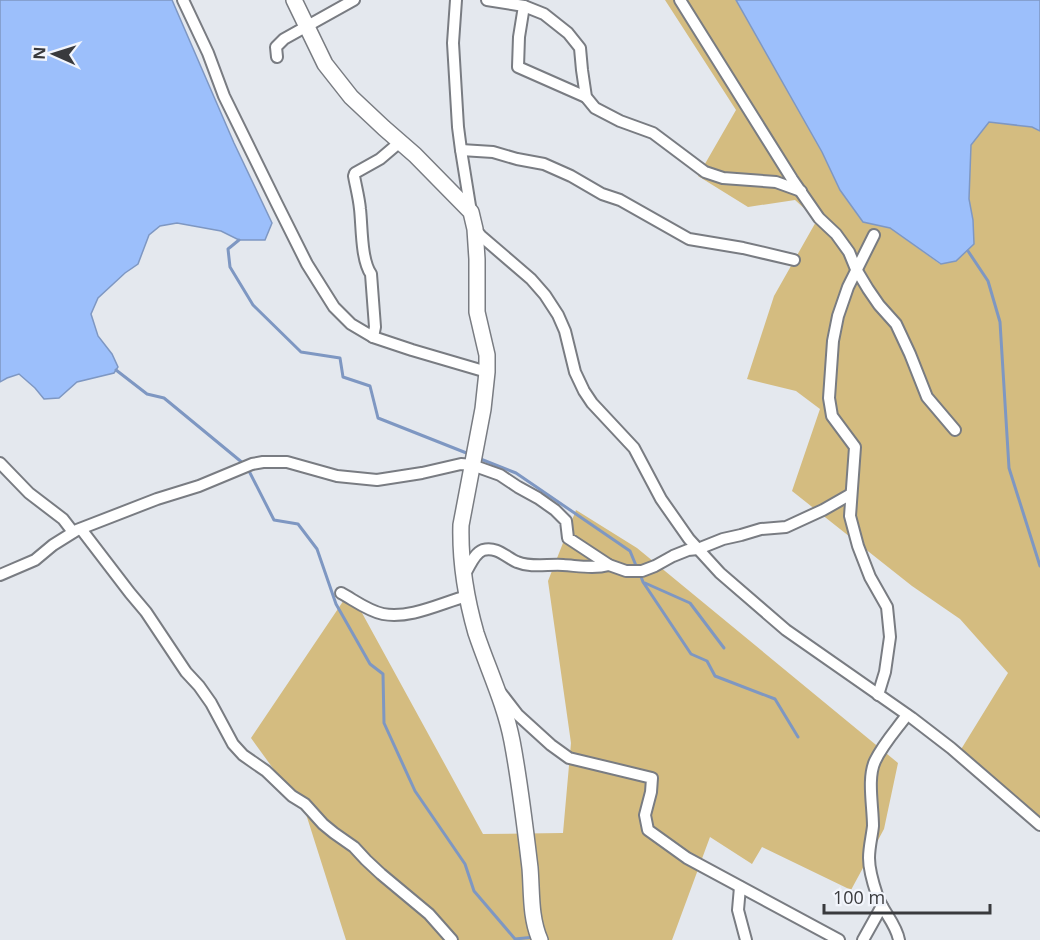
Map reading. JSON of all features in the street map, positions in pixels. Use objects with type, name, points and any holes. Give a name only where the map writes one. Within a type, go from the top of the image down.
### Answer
[{"type":"street","points":[[183,0],[225,96],[307,264],[334,307],[351,324],[373,337],[487,372]]},
{"type":"street","points":[[294,0],[325,64],[351,97],[415,154],[471,212]]},
{"type":"street","points":[[277,57],[276,47],[284,39],[354,0]]},
{"type":"street","points":[[456,0],[453,43],[461,150],[475,229],[477,312],[487,355],[483,408],[461,525],[460,543],[467,596],[512,739],[530,868],[533,919],[540,940]]},
{"type":"street","points":[[486,0],[524,6],[544,14],[568,33],[580,48],[586,97]]},
{"type":"street","points":[[680,0],[801,191],[819,218],[836,234],[849,252],[856,269],[873,297],[896,324],[927,397],[955,430]]},
{"type":"street","points":[[524,6],[519,37],[518,67],[586,97],[595,108],[620,121],[653,133],[705,172],[723,178],[776,182],[801,191]]},
{"type":"street","points":[[373,337],[375,327],[371,274],[367,266],[354,176],[355,173],[380,159],[400,142]]},
{"type":"street","points":[[461,150],[493,152],[544,164],[602,194],[620,200],[689,238],[794,261]]},
{"type":"street","points":[[475,229],[531,279],[545,296],[558,315],[565,331],[575,372],[591,403],[634,448],[661,499],[689,539],[720,573],[786,630],[951,748],[1040,825]]},
{"type":"street","points":[[873,236],[848,286],[838,316],[833,341],[829,398],[832,417],[855,447],[850,516],[870,578],[887,607],[890,637],[885,672],[878,695]]},
{"type":"street","points":[[0,575],[35,560],[77,530],[157,499],[199,486],[252,464],[263,462],[286,462],[337,476],[377,480],[461,464],[472,465],[500,475],[538,498],[566,521],[568,538],[609,566],[626,571],[642,571],[688,550],[698,549],[723,539],[761,529],[786,527],[851,494]]},
{"type":"street","points":[[0,463],[28,493],[77,530],[146,612],[186,672],[211,703],[233,744],[243,755],[305,804],[323,824],[354,847],[366,861],[429,914],[452,940]]},
{"type":"street","points":[[464,575],[474,557],[483,550],[495,550],[517,562],[532,566],[563,565],[599,568],[609,566]]},
{"type":"street","points":[[341,593],[367,609],[382,614],[398,615],[467,596]]},
{"type":"street","points":[[497,688],[518,715],[569,758],[652,778],[645,815],[648,830],[687,858],[839,940]]},
{"type":"street","points":[[899,940],[897,930],[878,899],[872,878],[869,858],[873,824],[871,779],[873,763],[907,715]]},
{"type":"street","points":[[740,887],[738,910],[746,940]]},
{"type":"street","points":[[863,940],[882,906]]},
{"type":"shaded area","points":[[665,0],[736,0],[822,152],[840,190],[863,222],[890,228],[940,264],[974,229],[968,199],[971,145],[989,122],[1032,127],[1040,131],[1040,821],[960,751],[1008,673],[960,619],[912,586],[792,491],[820,409],[796,391],[747,379],[774,296],[817,220],[795,200],[748,207],[698,176],[736,110]]},
{"type":"shaded area","points":[[576,510],[637,548],[898,763],[884,829],[851,890],[762,847],[752,864],[710,837],[672,940],[346,940],[306,814],[251,738],[350,591],[483,834],[563,833],[571,743],[548,581]]},
{"type":"water","points":[[0,0],[172,0],[234,143],[272,223],[265,240],[239,240],[221,231],[177,223],[160,226],[149,235],[138,264],[98,298],[91,314],[98,336],[112,354],[118,367],[114,373],[77,382],[59,398],[44,399],[19,374],[0,382]]},
{"type":"water","points":[[736,0],[1040,0],[1040,131],[1032,127],[989,122],[971,145],[969,199],[974,244],[956,261],[941,264],[890,228],[863,222],[840,190],[822,152]]},
{"type":"waterway","points":[[239,240],[228,249],[230,267],[253,305],[301,352],[340,358],[343,377],[370,386],[378,418],[469,454]]},
{"type":"waterway","points":[[968,251],[988,281],[1000,322],[1009,468],[1040,566]]},
{"type":"waterway","points":[[116,370],[147,394],[164,398],[244,464]]},
{"type":"waterway","points":[[478,458],[516,473],[630,551],[637,568]]},
{"type":"waterway","points":[[248,469],[274,520],[298,524],[317,549],[336,604],[370,664],[383,674],[384,723],[415,791],[465,864],[474,891],[515,939],[535,937]]},
{"type":"waterway","points":[[640,574],[691,654],[707,661],[715,676],[775,699],[798,737]]},
{"type":"waterway","points":[[645,583],[690,603],[724,648]]}]
